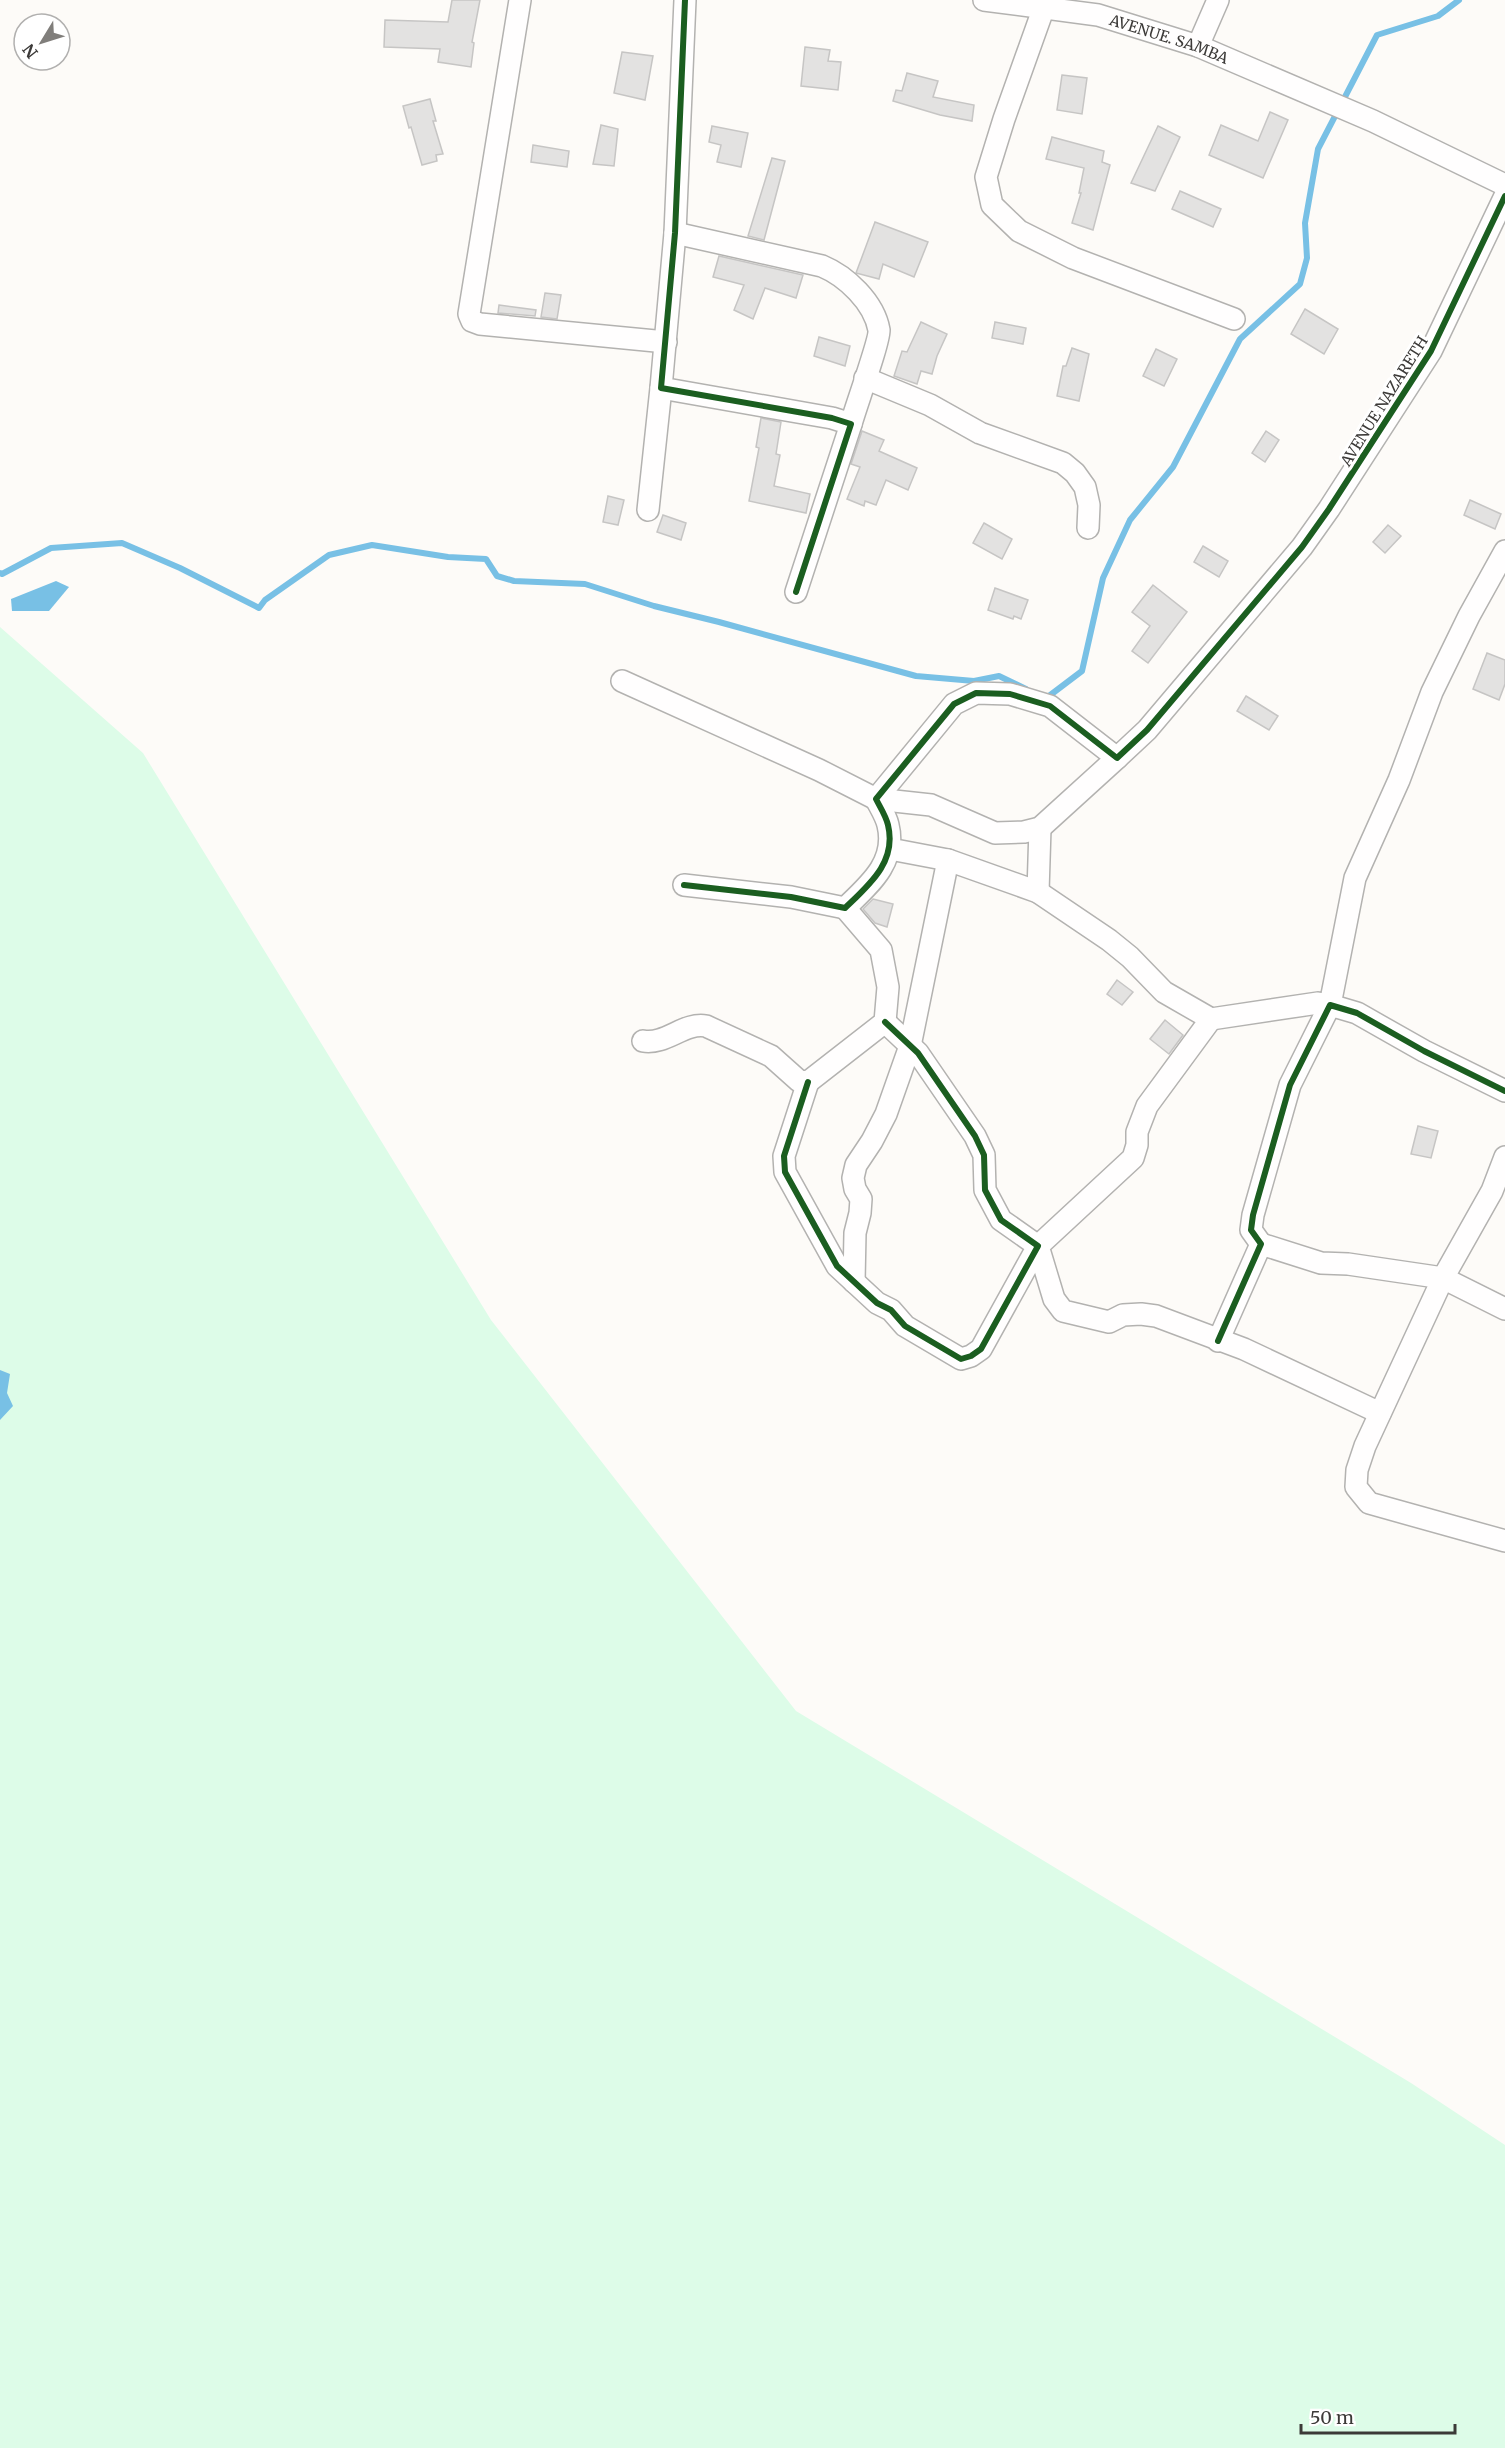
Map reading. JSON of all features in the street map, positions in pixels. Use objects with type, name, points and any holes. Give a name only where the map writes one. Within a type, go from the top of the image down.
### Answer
[{"type":"street","points":[[520,0],[469,314],[472,321],[480,324],[666,342]]},
{"type":"street","points":[[648,510],[675,233],[685,0]]},
{"type":"street","name":"AVENUE. SAMBA","points":[[984,0],[1098,15],[1198,46],[1373,122],[1505,185]]},
{"type":"street","points":[[1198,46],[1218,0]]},
{"type":"street","points":[[1044,8],[1004,119],[986,177],[992,206],[1019,231],[1073,258],[1234,319]]},
{"type":"street","name":"AVENUE NAZARETH","points":[[1040,828],[1148,730],[1302,547],[1431,351],[1505,196]]},
{"type":"street","points":[[675,233],[822,266],[838,272],[862,297],[873,313],[879,332],[796,592]]},
{"type":"street","points":[[865,378],[930,405],[980,433],[1063,463],[1075,473],[1085,487],[1089,505],[1088,528]]},
{"type":"street","points":[[661,388],[832,418],[851,424]]},
{"type":"street","points":[[1505,551],[1469,616],[1432,692],[1399,780],[1355,878],[1330,1005],[1290,1085],[1253,1215],[1251,1230],[1261,1244],[1321,1263],[1348,1264],[1443,1278],[1505,1309]]},
{"type":"street","points":[[622,681],[819,770],[876,799],[931,805],[995,833],[1024,832],[1040,828],[1038,892]]},
{"type":"street","points":[[876,799],[954,704],[976,693],[1010,694],[1050,706],[1117,758]]},
{"type":"street","points":[[845,908],[876,878],[890,849],[888,824],[876,799]]},
{"type":"street","points":[[890,849],[948,860],[1038,892],[1123,951],[1164,992],[1211,1019],[1318,1002],[1358,1013],[1424,1051],[1505,1091]]},
{"type":"street","points":[[854,1282],[855,1233],[861,1199],[855,1189],[853,1178],[856,1165],[886,1114],[910,1046],[948,860]]},
{"type":"street","points":[[684,885],[791,897],[845,908],[881,950],[888,987],[885,1022],[808,1082],[784,1156],[785,1172],[837,1266],[877,1303],[891,1310],[905,1326],[961,1359],[981,1349],[1038,1245],[1133,1158],[1137,1145],[1137,1132],[1147,1106],[1211,1019]]},
{"type":"street","points":[[885,1022],[910,1046],[944,1089],[975,1136],[984,1155],[985,1190],[993,1207],[1001,1220],[1038,1245],[1054,1299],[1063,1311],[1109,1322],[1123,1315],[1156,1316],[1244,1349],[1380,1413]]},
{"type":"street","points":[[643,1041],[658,1041],[696,1026],[706,1026],[771,1056],[799,1081],[808,1082]]},
{"type":"street","points":[[1505,1157],[1492,1191],[1443,1278],[1380,1413],[1357,1470],[1356,1487],[1368,1503],[1505,1541]]},
{"type":"street","points":[[1218,1341],[1261,1244]]},
{"type":"green space","points":[[0,627],[143,753],[491,1320],[796,1711],[1411,2083],[1505,2145],[1505,2448],[0,2448]]},
{"type":"water","points":[[56,581],[69,587],[49,611],[12,611],[11,599]]},
{"type":"water","points":[[0,1370],[10,1374],[7,1393],[13,1406],[0,1420]]},
{"type":"building","points":[[452,0],[480,0],[472,42],[474,43],[471,67],[438,62],[440,49],[384,47],[385,20],[448,22]]},
{"type":"building","points":[[805,47],[830,50],[828,61],[841,62],[838,90],[801,86]]},
{"type":"building","points":[[622,52],[653,56],[645,100],[614,93]]},
{"type":"building","points":[[907,73],[938,81],[933,97],[974,105],[972,121],[940,115],[893,101],[896,90],[902,91]]},
{"type":"building","points":[[1062,75],[1087,78],[1082,114],[1057,110]]},
{"type":"building","points":[[430,99],[436,121],[433,121],[443,154],[436,155],[437,161],[422,165],[403,106]]},
{"type":"building","points":[[1270,112],[1288,120],[1263,178],[1209,155],[1221,125],[1258,141]]},
{"type":"building","points":[[601,125],[618,129],[614,166],[593,164]]},
{"type":"building","points":[[712,126],[748,133],[741,167],[717,162],[721,145],[709,142]]},
{"type":"building","points":[[1158,126],[1180,137],[1155,191],[1131,183]]},
{"type":"building","points":[[1052,137],[1104,151],[1102,162],[1110,165],[1093,230],[1072,223],[1081,193],[1079,193],[1084,168],[1046,159]]},
{"type":"building","points":[[533,145],[569,151],[567,167],[531,162]]},
{"type":"building","points":[[772,158],[785,161],[764,240],[748,236]]},
{"type":"building","points":[[1180,191],[1221,209],[1213,227],[1172,209]]},
{"type":"building","points":[[875,222],[928,242],[914,277],[883,264],[879,279],[856,273]]},
{"type":"building","points":[[719,256],[803,275],[796,298],[765,288],[753,319],[734,310],[744,285],[713,277]]},
{"type":"building","points":[[545,293],[561,295],[557,319],[541,317]]},
{"type":"building","points":[[499,305],[536,310],[535,316],[498,313]]},
{"type":"building","points":[[1305,309],[1338,329],[1324,354],[1291,334]]},
{"type":"building","points":[[921,322],[947,334],[932,374],[921,371],[917,384],[894,376],[902,351],[907,352]]},
{"type":"building","points":[[995,322],[1026,328],[1023,344],[992,338]]},
{"type":"building","points":[[819,337],[850,346],[845,366],[814,356]]},
{"type":"building","points":[[1072,348],[1089,354],[1079,401],[1057,396],[1063,366],[1066,366]]},
{"type":"building","points":[[1156,349],[1177,359],[1164,386],[1143,376]]},
{"type":"building","points":[[761,418],[781,422],[776,454],[780,455],[774,486],[810,494],[806,513],[749,501],[759,448],[756,447]]},
{"type":"building","points":[[862,431],[884,440],[879,451],[917,468],[908,490],[886,480],[876,505],[865,501],[864,506],[847,499],[860,467],[851,464]]},
{"type":"building","points":[[1266,431],[1279,440],[1265,462],[1252,453]]},
{"type":"building","points":[[608,496],[624,500],[618,525],[603,522]]},
{"type":"building","points":[[1470,500],[1501,514],[1495,529],[1464,515]]},
{"type":"building","points":[[663,515],[686,523],[681,540],[657,532]]},
{"type":"building","points":[[984,523],[1012,539],[1002,559],[973,543]]},
{"type":"building","points":[[1388,525],[1401,536],[1385,553],[1373,542]]},
{"type":"building","points":[[1203,546],[1228,561],[1219,577],[1194,562]]},
{"type":"building","points":[[1153,585],[1187,612],[1148,663],[1132,651],[1150,626],[1132,612]]},
{"type":"building","points":[[995,588],[1028,600],[1021,619],[1014,616],[1013,619],[988,610]]},
{"type":"building","points":[[1487,653],[1505,660],[1505,684],[1499,700],[1473,689]]},
{"type":"building","points":[[1246,696],[1278,716],[1269,730],[1237,711]]},
{"type":"building","points":[[873,899],[893,904],[887,927],[875,923],[863,909]]},
{"type":"building","points":[[1117,980],[1133,992],[1122,1005],[1107,994]]},
{"type":"building","points":[[1165,1020],[1183,1035],[1169,1054],[1150,1039]]},
{"type":"building","points":[[1418,1126],[1438,1131],[1431,1158],[1411,1154]]},
{"type":"waterway","points":[[1043,698],[1045,699],[1082,671],[1103,578],[1130,520],[1173,467],[1240,339],[1300,284],[1307,258],[1305,223],[1318,149],[1377,35],[1438,16],[1459,0]]},
{"type":"waterway","points":[[0,573],[51,548],[122,543],[180,568],[259,608],[265,600],[329,555],[372,545],[448,557],[486,559],[497,576],[514,581],[585,584],[654,606],[916,676],[974,681],[999,676],[1026,689]]},
{"type":"cycle path","points":[[685,0],[675,233],[661,388],[832,418],[851,424],[796,592]]},
{"type":"cycle path","points":[[684,885],[791,897],[845,908],[872,881],[885,861],[890,838],[888,825],[876,799],[954,704],[976,693],[1010,694],[1050,706],[1117,758],[1147,730],[1302,547],[1329,509],[1431,351],[1505,196]]},
{"type":"cycle path","points":[[1218,1341],[1261,1244],[1251,1230],[1253,1215],[1290,1085],[1330,1005],[1357,1013],[1424,1051],[1505,1091]]},
{"type":"cycle path","points":[[808,1082],[784,1156],[785,1172],[837,1266],[877,1303],[891,1310],[905,1326],[961,1359],[971,1356],[981,1349],[1038,1246],[1001,1220],[985,1190],[984,1155],[975,1136],[918,1053],[885,1022]]}]
